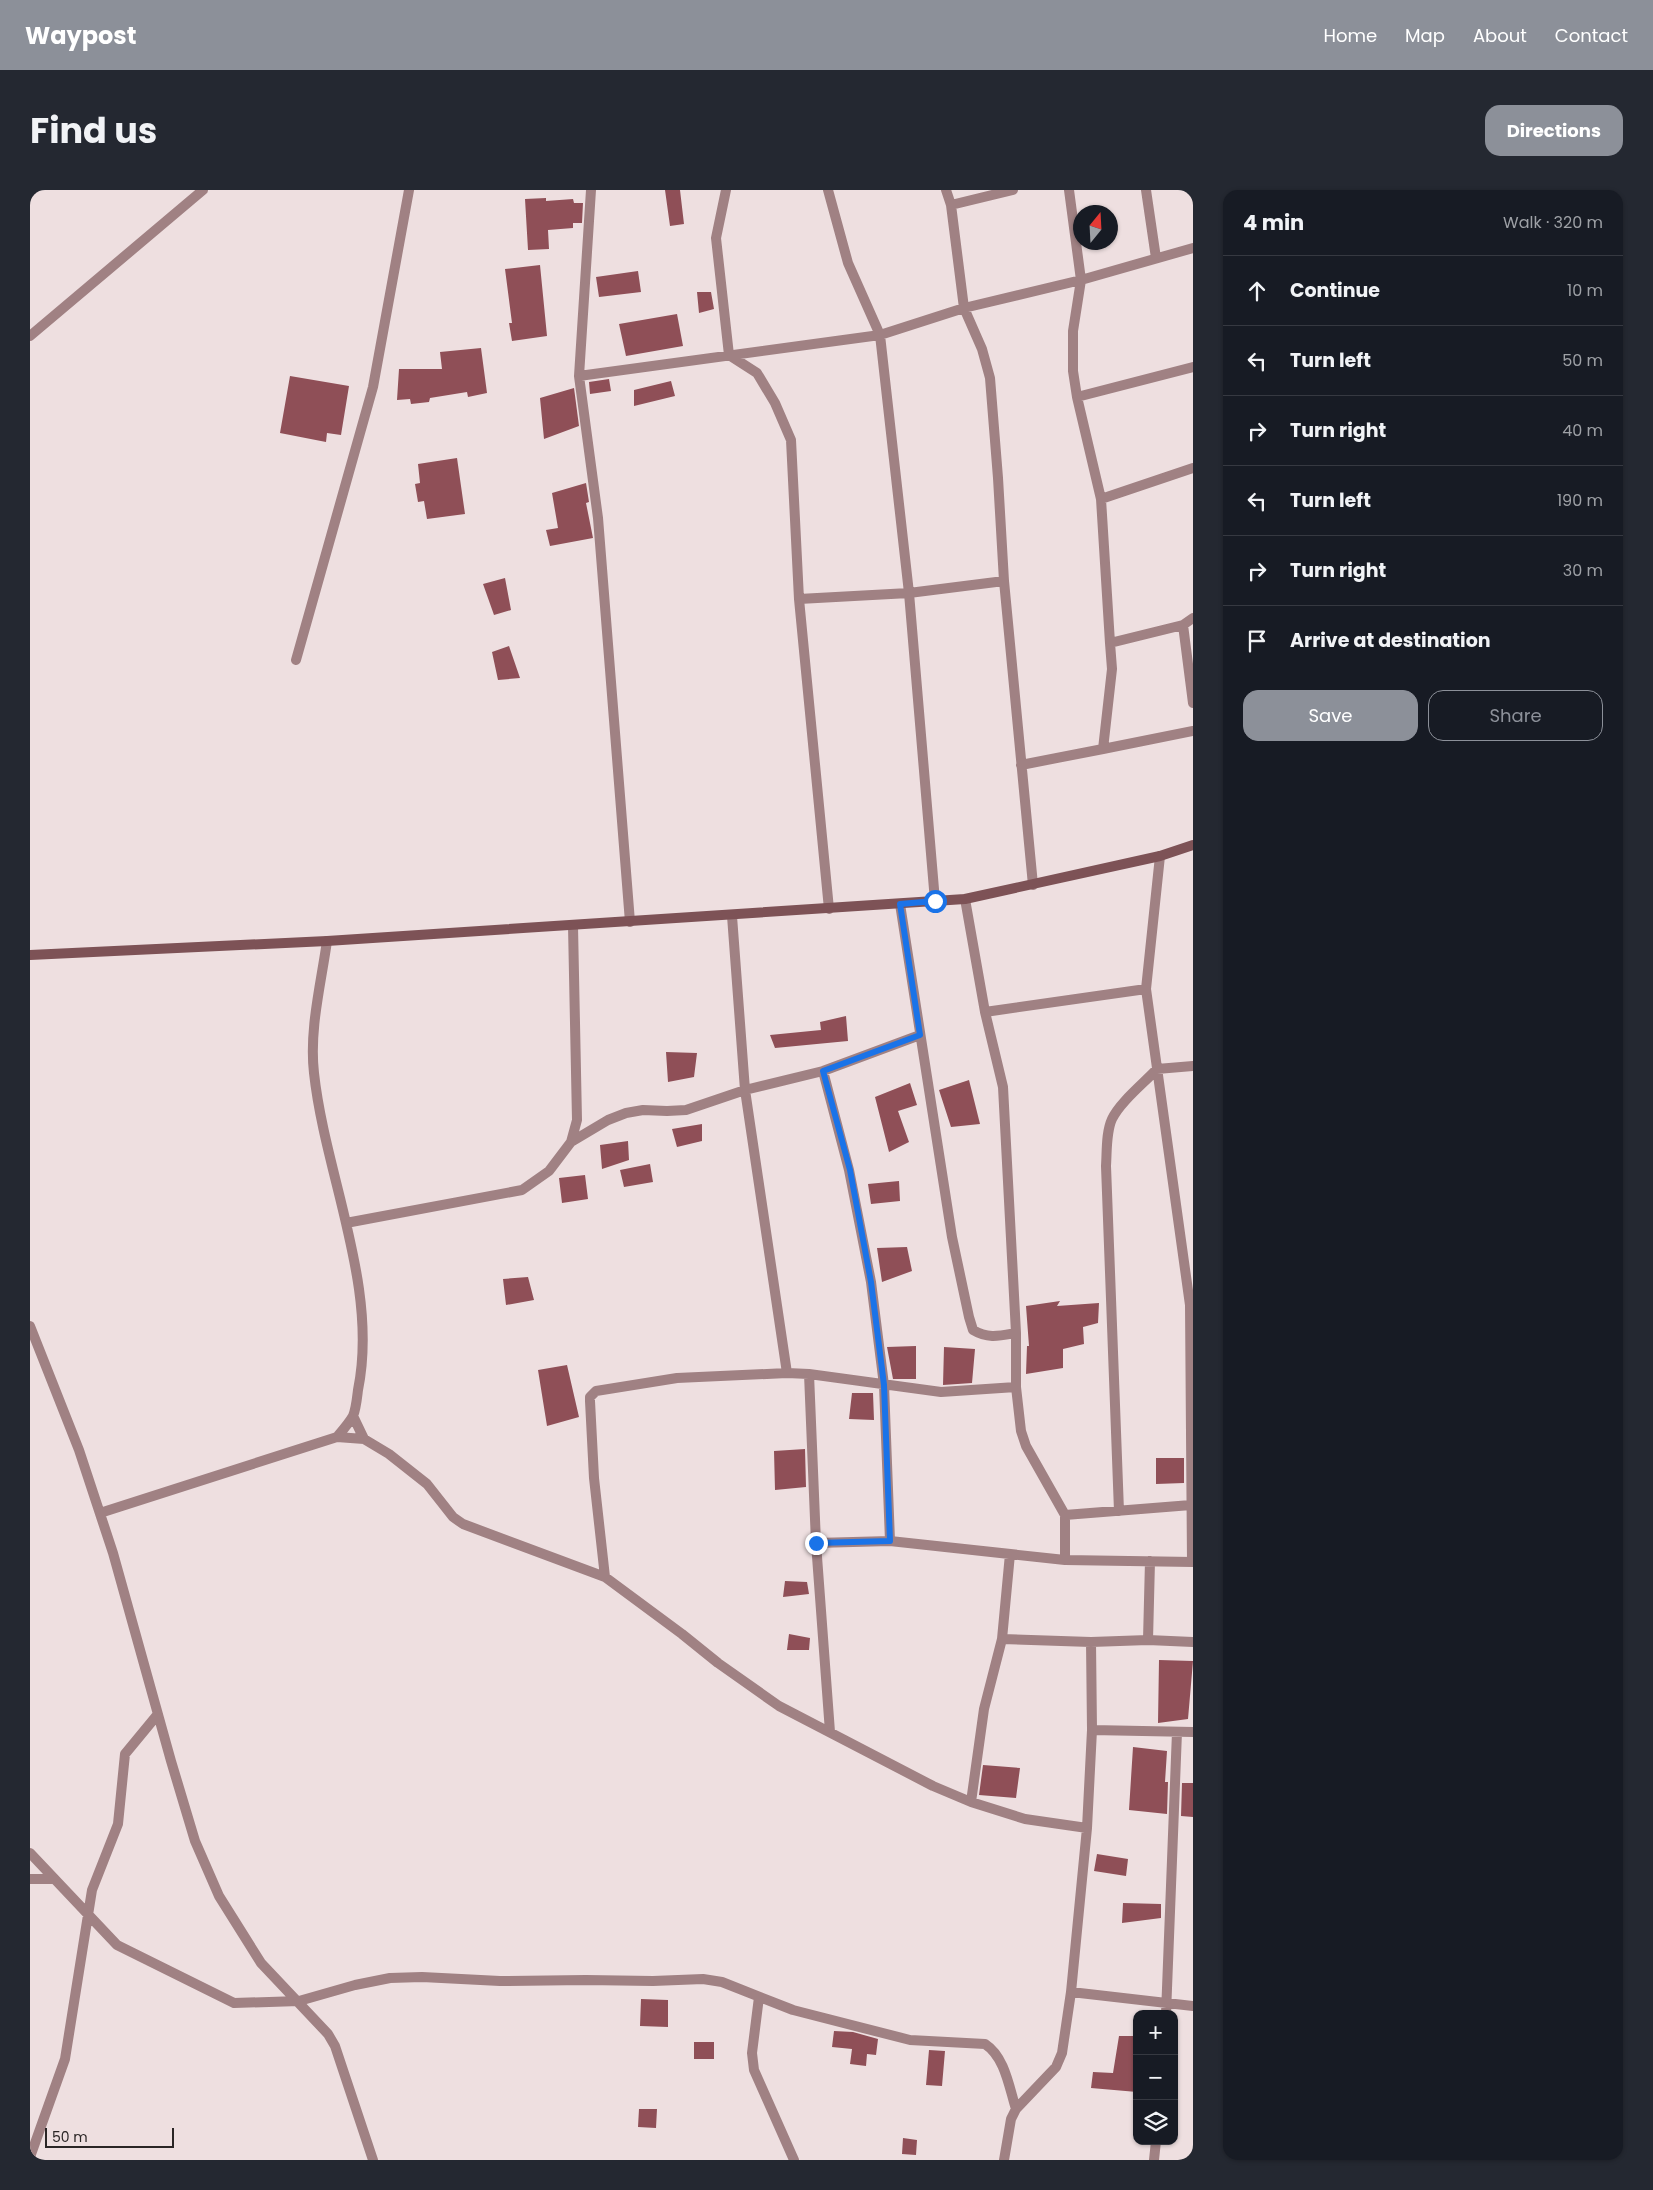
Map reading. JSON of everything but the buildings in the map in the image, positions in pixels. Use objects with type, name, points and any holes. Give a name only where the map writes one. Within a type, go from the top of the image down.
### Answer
[{"type":"street","points":[[30,336],[203,190]]},
{"type":"street","points":[[296,660],[373,387],[409,190]]},
{"type":"street","points":[[591,190],[579,376],[598,518],[630,922]]},
{"type":"street","points":[[726,190],[716,238],[729,355]]},
{"type":"street","points":[[828,190],[848,263],[880,335],[909,593],[935,901]]},
{"type":"street","points":[[946,190],[951,205],[964,308],[982,349],[990,378],[1004,581],[1033,885]]},
{"type":"street","points":[[951,205],[1013,190]]},
{"type":"street","points":[[1069,190],[1081,280],[1073,331],[1073,371],[1077,397],[1101,499],[1112,668],[1103,748]]},
{"type":"street","points":[[1146,190],[1156,258]]},
{"type":"street","points":[[579,376],[880,335],[964,308],[1081,280],[1193,248]]},
{"type":"street","points":[[729,355],[757,373],[775,403],[791,440],[799,599],[829,909]]},
{"type":"street","points":[[1077,397],[1193,367]]},
{"type":"street","points":[[1101,499],[1193,468]]},
{"type":"street","points":[[799,599],[909,593],[1004,581]]},
{"type":"street","points":[[1110,643],[1183,625],[1193,618]]},
{"type":"street","points":[[1183,625],[1193,703]]},
{"type":"street","points":[[1021,765],[1193,731]]},
{"type":"street","points":[[30,955],[327,941],[732,916],[965,899],[1160,856],[1193,845]]},
{"type":"street","points":[[816,1543],[890,1541],[1065,1560],[1192,1562],[1190,1305],[1146,989],[1160,856]]},
{"type":"street","points":[[965,899],[985,1012],[1003,1087],[1016,1332],[1016,1387],[1021,1431],[1026,1446],[1065,1515],[1065,1560]]},
{"type":"street","points":[[900,904],[952,1236],[973,1330],[981,1335],[994,1337],[1016,1332]]},
{"type":"street","points":[[732,916],[745,1090],[787,1373]]},
{"type":"street","points":[[346,1223],[522,1190],[549,1171],[571,1142],[577,1120],[573,926]]},
{"type":"street","points":[[327,941],[315,1030],[314,1072],[327,1146],[346,1223],[360,1302],[363,1335],[362,1370],[353,1416],[337,1437]]},
{"type":"street","points":[[985,1012],[1146,989]]},
{"type":"street","points":[[571,1142],[608,1120],[626,1113],[643,1110],[667,1112],[686,1110],[745,1090],[823,1071],[920,1035]]},
{"type":"street","points":[[1119,1510],[1106,1166],[1112,1119],[1120,1107],[1157,1069],[1193,1066]]},
{"type":"street","points":[[823,1071],[850,1170],[871,1282],[884,1385],[890,1541]]},
{"type":"street","points":[[30,1326],[79,1450],[113,1553],[195,1841],[219,1896],[261,1963],[272,1978],[299,2001],[321,2024],[335,2046],[373,2160]]},
{"type":"street","points":[[605,1577],[594,1478],[590,1401],[592,1393],[596,1391],[677,1378],[787,1373],[810,1374],[941,1392],[1016,1387]]},
{"type":"street","points":[[810,1374],[816,1543],[830,1732]]},
{"type":"street","points":[[353,1416],[364,1439]]},
{"type":"street","points":[[100,1514],[337,1437],[364,1439],[411,1469],[427,1484],[453,1517],[463,1524],[605,1577],[718,1663],[780,1706],[933,1786],[971,1802],[1025,1819],[1087,1828]]},
{"type":"street","points":[[1065,1515],[1191,1505]]},
{"type":"street","points":[[971,1802],[984,1709],[1002,1639],[1010,1554]]},
{"type":"street","points":[[1148,1640],[1150,1561]]},
{"type":"street","points":[[1002,1639],[1091,1642],[1148,1640],[1193,1642]]},
{"type":"street","points":[[1004,2160],[1011,2119],[1016,2109],[1056,2067],[1062,2053],[1071,1992],[1087,1828],[1092,1730],[1091,1642]]},
{"type":"street","points":[[30,2158],[65,2059],[92,1890],[118,1824],[125,1754],[158,1714]]},
{"type":"street","points":[[1092,1730],[1193,1732]]},
{"type":"street","points":[[1166,2009],[1176,1732]]},
{"type":"street","points":[[30,1853],[117,1945],[234,2003],[299,2001],[354,1984],[390,1978],[653,1982],[703,1979],[722,1982],[793,2010],[910,2040],[985,2044],[994,2050],[1000,2060],[1016,2109]]},
{"type":"street","points":[[30,1879],[54,1879]]},
{"type":"street","points":[[1071,1992],[1166,2009],[1193,2006]]},
{"type":"street","points":[[759,1997],[752,2053],[754,2070],[794,2160]]},
{"type":"street","points":[[1154,2160],[1156,2145]]},
{"type":"route","points":[[816,1543],[890,1541],[884,1385],[871,1282],[850,1170],[823,1071],[920,1035],[900,904],[935,901]]}]
